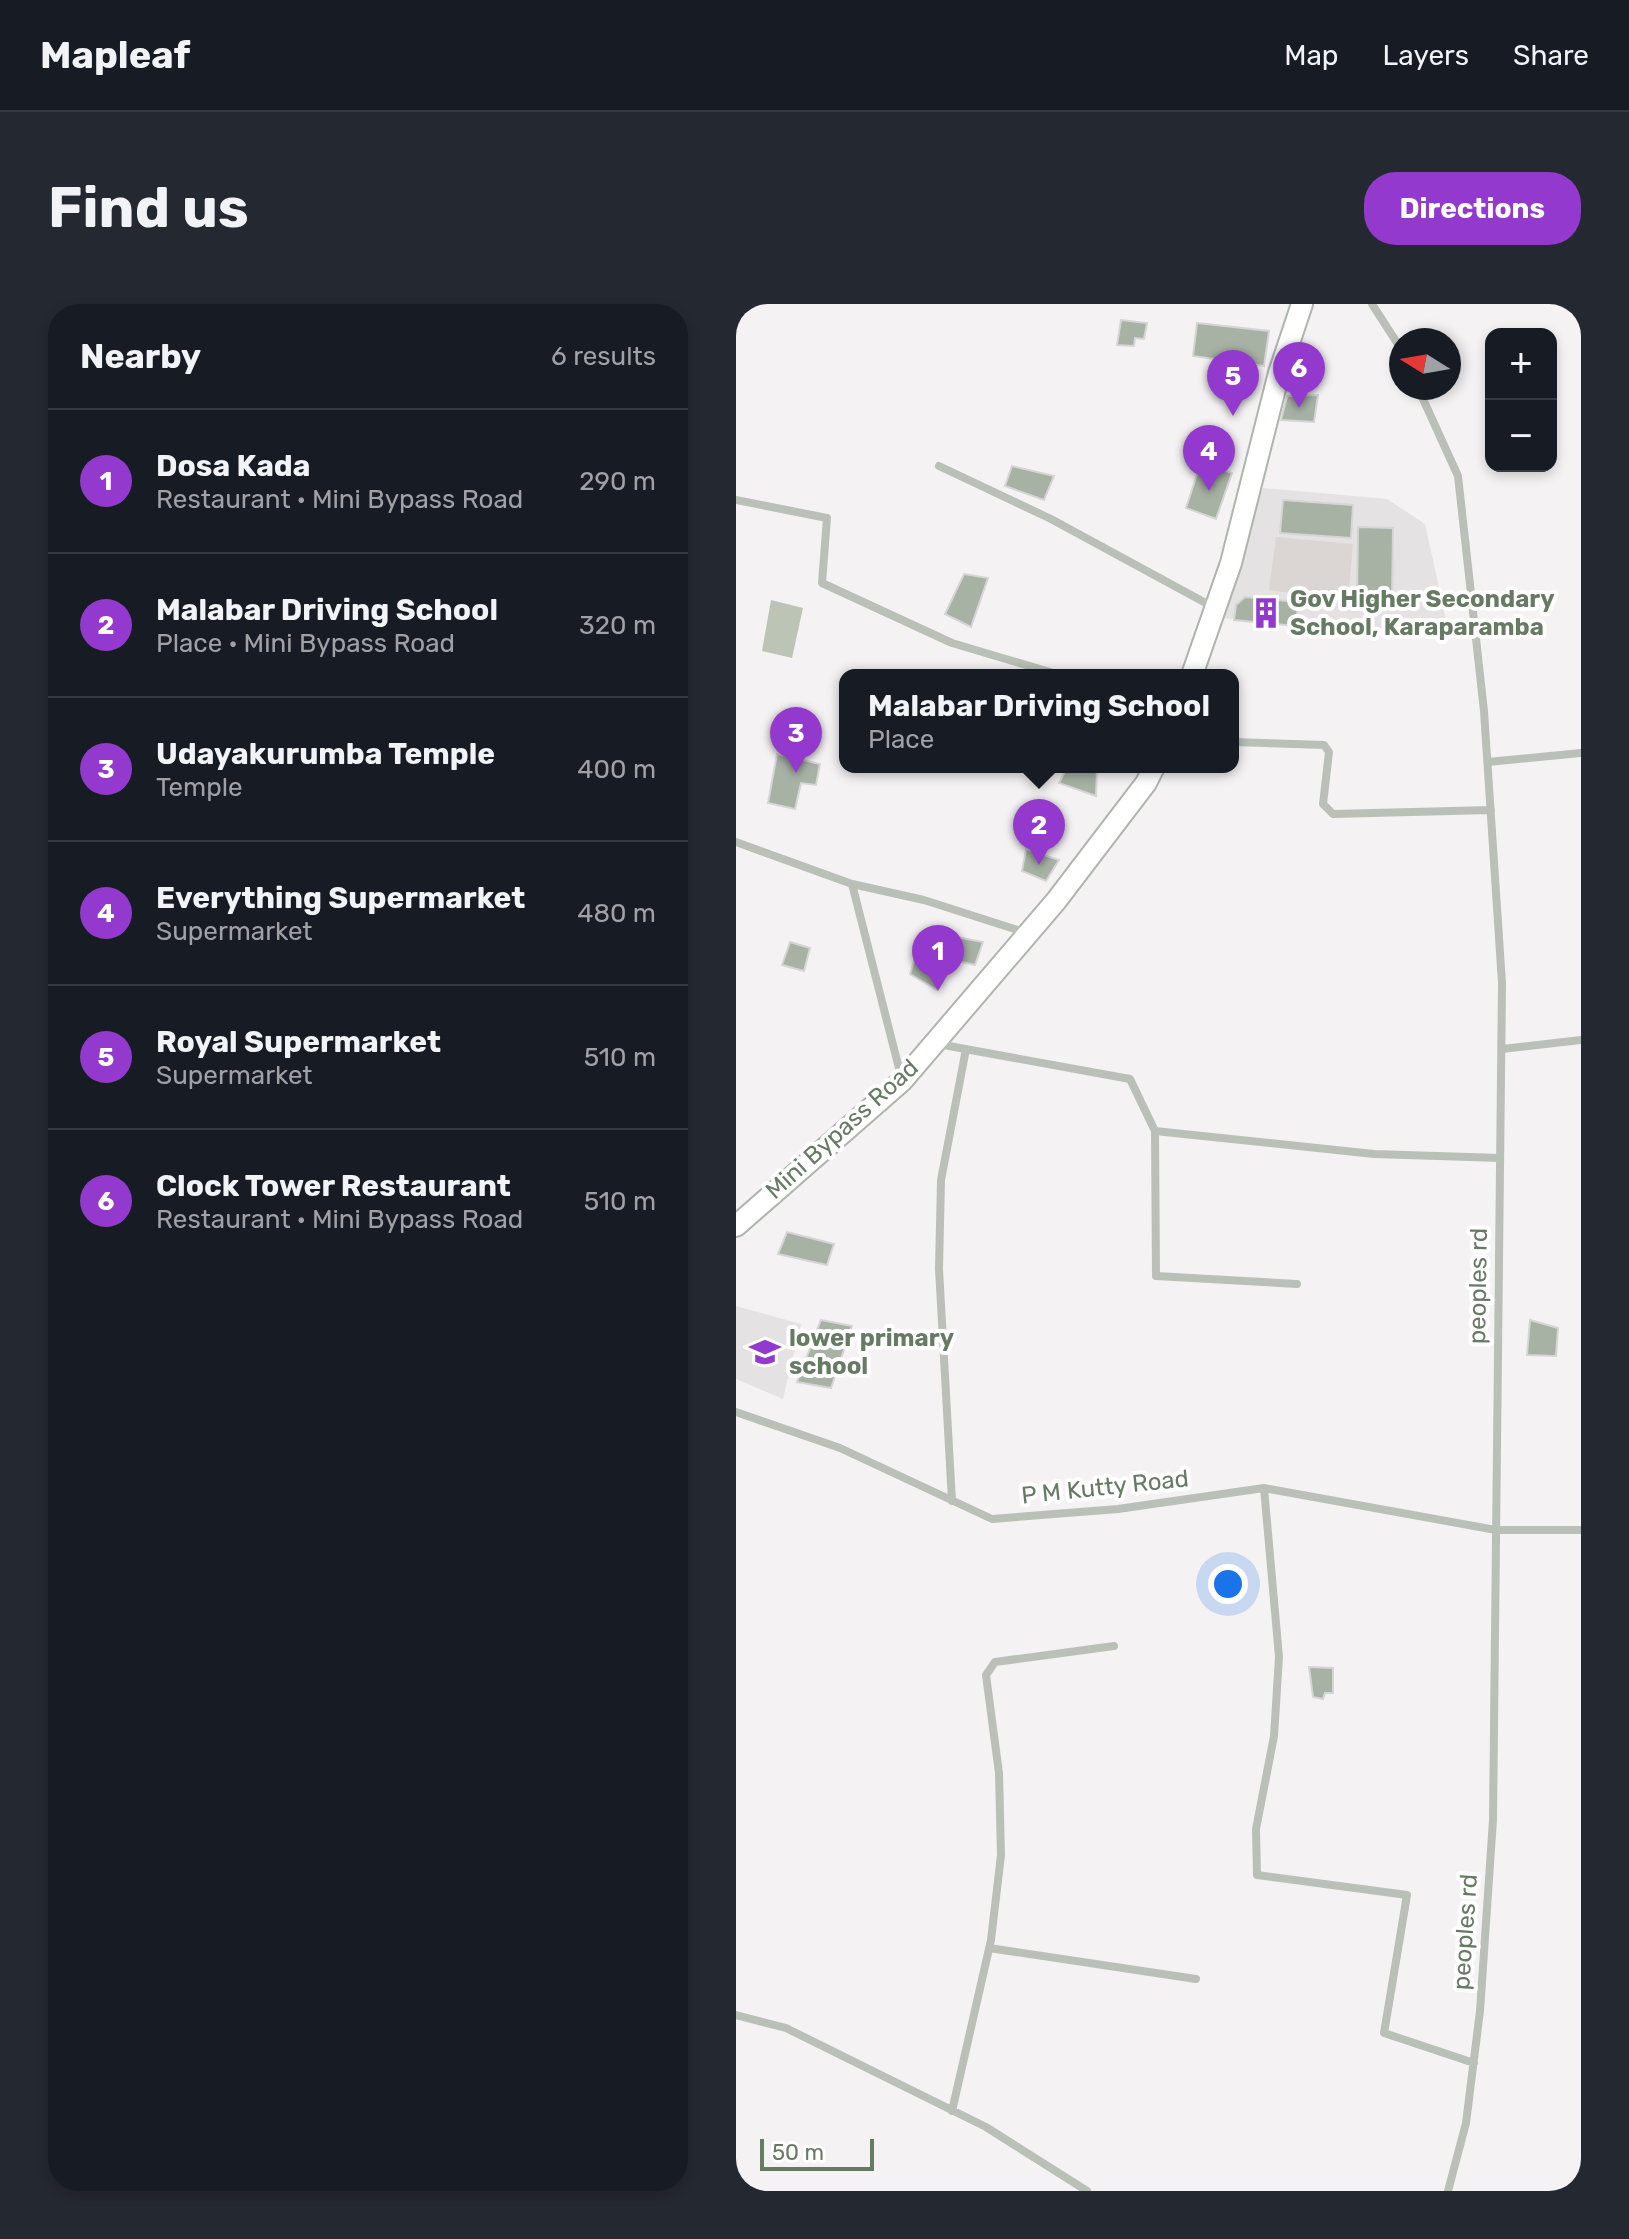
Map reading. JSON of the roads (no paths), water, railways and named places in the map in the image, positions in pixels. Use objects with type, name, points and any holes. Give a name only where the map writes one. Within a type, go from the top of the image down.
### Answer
[{"type":"main road","points":[[1194,669],[1231,563],[1279,373],[1302,304]]},
{"type":"main road","name":"Mini Bypass Road","points":[[736,1226],[902,1081],[1027,933],[1151,773]]},
{"type":"street","points":[[1372,304],[1389,330]]},
{"type":"street","name":"peoples rd","points":[[1423,400],[1458,476],[1488,762],[1502,983],[1493,1820],[1474,2063],[1466,2123],[1448,2191]]},
{"type":"street","points":[[939,466],[1051,519],[1215,608]]},
{"type":"street","points":[[736,500],[827,518],[822,583],[952,643],[1040,669]]},
{"type":"street","points":[[1239,742],[1324,745],[1329,752],[1323,804],[1333,814],[1491,810]]},
{"type":"street","points":[[1488,762],[1581,753]]},
{"type":"street","points":[[736,842],[852,884],[924,900],[1027,933]]},
{"type":"street","points":[[852,884],[902,1081]]},
{"type":"street","points":[[1502,1049],[1581,1040]]},
{"type":"street","points":[[933,1043],[1130,1079],[1155,1131],[1156,1276],[1297,1284]]},
{"type":"street","points":[[952,1501],[939,1269],[941,1180],[966,1049]]},
{"type":"street","points":[[1155,1131],[1374,1154],[1500,1158]]},
{"type":"street","name":"P M Kutty Road","points":[[736,1412],[840,1448],[992,1519],[1118,1509],[1264,1488],[1496,1530],[1581,1530]]},
{"type":"street","points":[[1264,1488],[1279,1657],[1274,1736],[1256,1829],[1257,1875],[1407,1895],[1384,2033],[1474,2063]]},
{"type":"street","points":[[952,2111],[989,1948],[1001,1855],[999,1773],[986,1675],[995,1662],[1114,1646]]},
{"type":"street","points":[[989,1948],[1196,1979]]},
{"type":"street","points":[[736,2015],[786,2028],[986,2127],[1087,2191]]},
{"type":"place","name":"Clock Tower Restaurant","points":[[1299,408]]},
{"type":"place","name":"Royal Supermarket","points":[[1233,416]]},
{"type":"place","name":"Everything Supermarket","points":[[1209,491]]},
{"type":"place","name":"Gov Higher Secondary School, Karaparamba","points":[[1266,613]]},
{"type":"place","name":"Udayakurumba Temple","points":[[796,773]]},
{"type":"place","name":"Malabar Driving School","points":[[1039,865]]},
{"type":"place","name":"Dosa Kada","points":[[938,991]]},
{"type":"place","name":"lower primary school","points":[[765,1352]]}]
